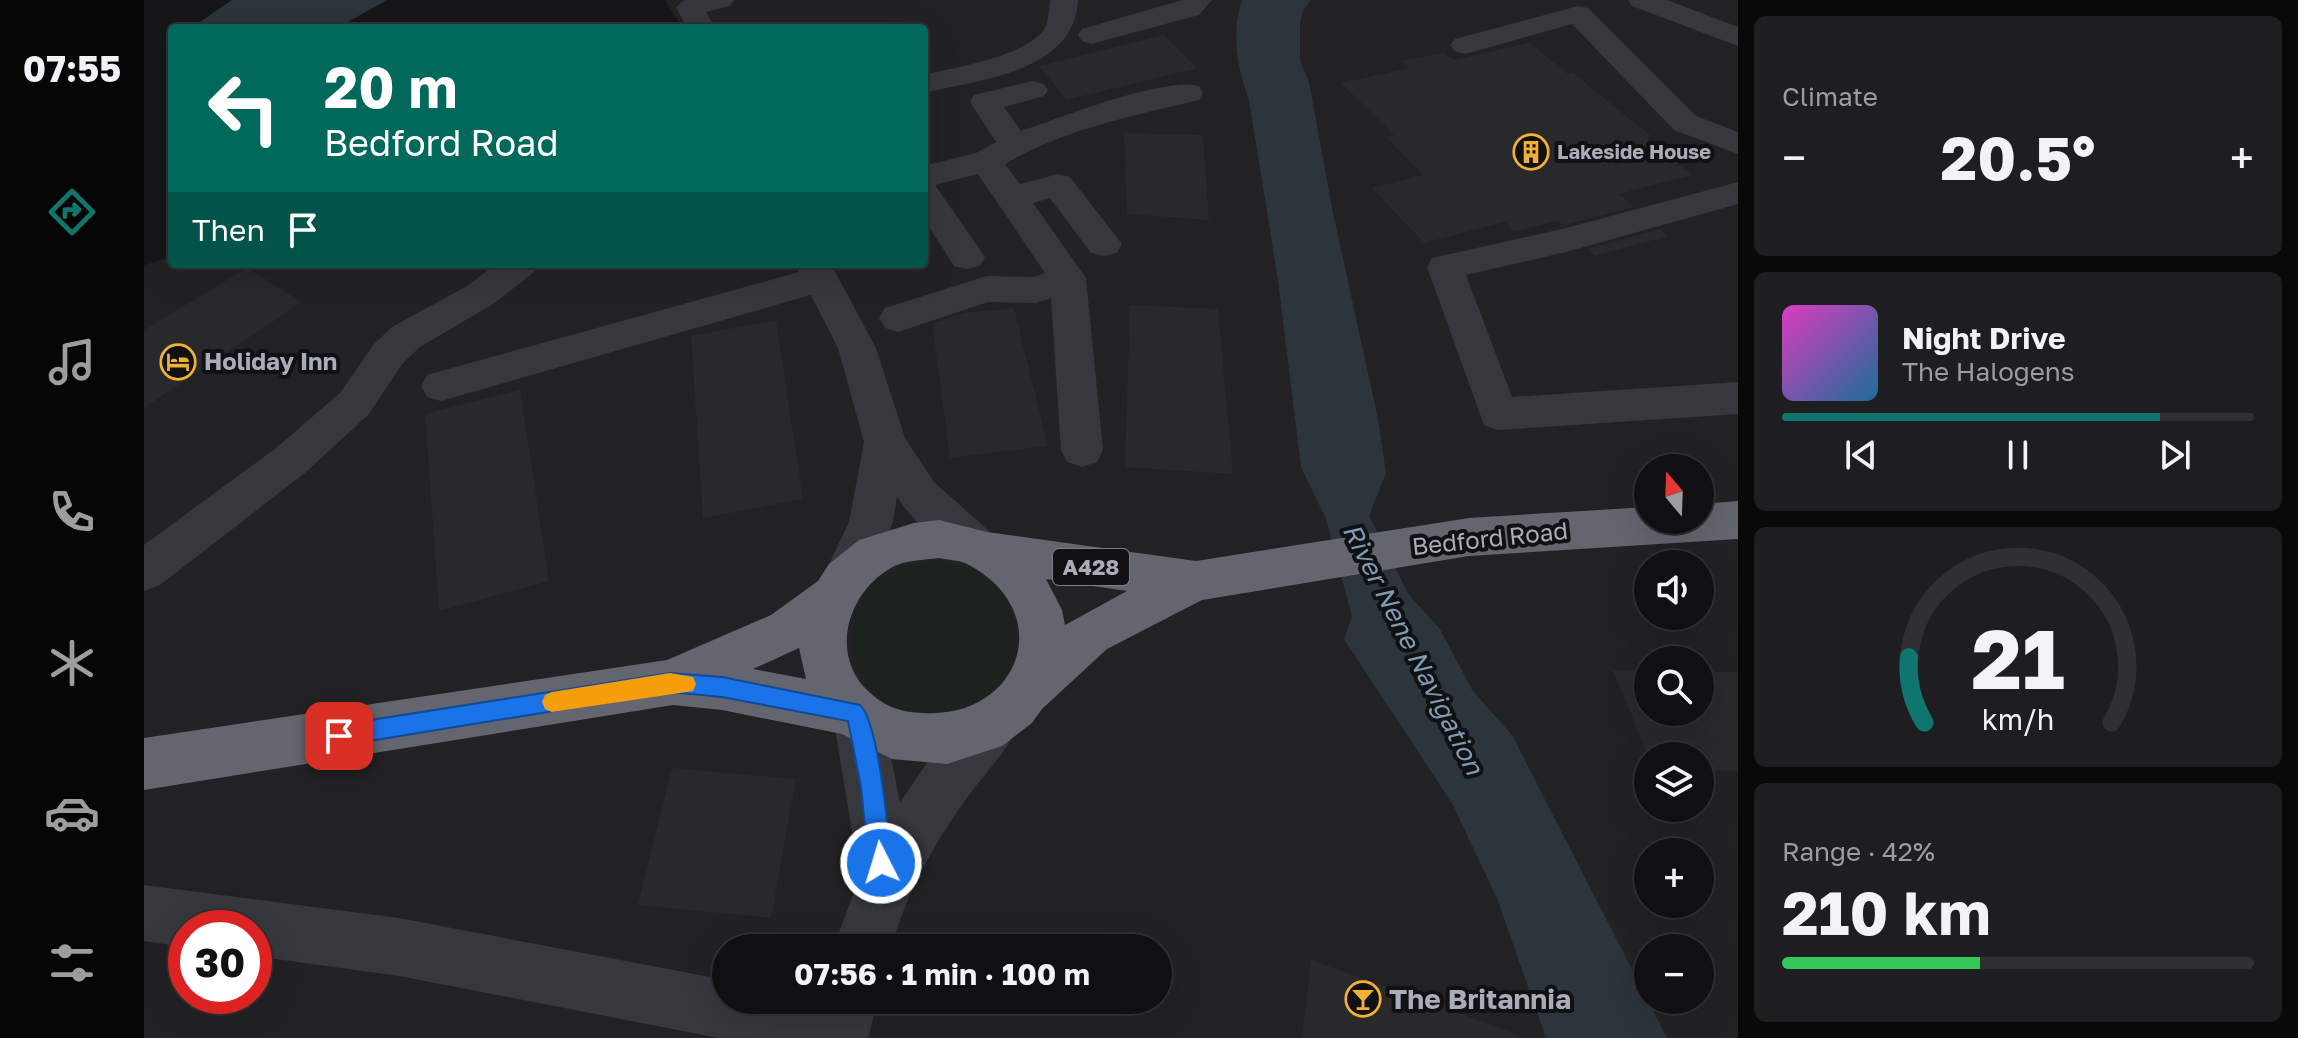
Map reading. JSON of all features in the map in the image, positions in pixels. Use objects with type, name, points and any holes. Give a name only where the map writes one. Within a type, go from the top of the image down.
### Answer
[{"type":"highway","name":"Bedford Road","points":[[1030,690],[1059,659],[1090,634],[1196,581],[1469,537],[1738,520]]},
{"type":"highway","points":[[670,683],[788,630],[873,555],[904,542],[939,539],[980,548],[1013,570],[1033,596],[1043,626],[1042,658],[1030,690],[1014,709],[993,725],[960,739],[924,742],[889,734],[856,714],[833,686],[823,656],[823,625],[840,587]]},
{"type":"highway","name":"Bedford Road","points":[[980,548],[1196,581]]},
{"type":"highway","points":[[144,764],[670,683],[722,687],[856,714]]},
{"type":"street","points":[[699,24],[690,7],[720,0]]},
{"type":"street","points":[[928,83],[1027,53],[1055,35],[1064,11],[1064,0]]},
{"type":"street","points":[[1115,0],[1116,16],[1128,26]]},
{"type":"street","points":[[1092,35],[1189,9],[1198,0]]},
{"type":"street","points":[[1642,0],[1738,37]]},
{"type":"street","points":[[1465,45],[1578,14],[1685,123],[1738,144]]},
{"type":"street","points":[[1033,90],[985,102],[1012,197],[1068,278],[1082,450]]},
{"type":"street","points":[[928,176],[1000,153],[1124,106],[1188,93]]},
{"type":"street","points":[[1012,197],[1058,185],[1104,244]]},
{"type":"street","points":[[1738,193],[1566,240],[1445,267],[1498,414],[1738,398]]},
{"type":"street","points":[[928,199],[967,257]]},
{"type":"street","points":[[144,571],[291,460],[354,404],[388,354],[406,337],[480,295],[515,268]]},
{"type":"street","points":[[441,386],[818,272],[857,348],[885,442],[919,495],[980,548]]},
{"type":"street","points":[[898,318],[987,289],[1036,290],[1068,278]]},
{"type":"street","points":[[840,587],[871,522],[885,442]]},
{"type":"street","points":[[856,714],[880,837],[882,889]]},
{"type":"street","points":[[867,934],[882,889],[951,774],[993,725]]},
{"type":"street","points":[[144,913],[399,947],[743,1013],[817,1038]]},
{"type":"street","points":[[838,1038],[844,1014]]},
{"type":"shaded area","points":[[665,0],[1738,0],[1738,1038],[144,1038],[144,265],[168,258],[168,268],[928,268],[928,24],[680,24]]},
{"type":"shaded area","points":[[939,561],[974,570],[997,587],[1013,614],[1016,646],[1013,661],[996,688],[981,700],[944,712],[905,710],[887,703],[872,691],[860,674],[851,645],[854,616],[868,590],[879,579],[903,567]]},
{"type":"water","points":[[232,0],[387,0],[344,24],[197,24]]},
{"type":"water","name":"River Nene Navigation","points":[[1242,0],[1311,0],[1303,10],[1300,23],[1300,61],[1309,82],[1332,208],[1378,419],[1386,473],[1369,516],[1409,595],[1440,629],[1472,690],[1512,735],[1634,973],[1634,1014],[1655,1014],[1667,1038],[1546,1038],[1498,901],[1453,805],[1344,639],[1352,616],[1326,519],[1301,467],[1278,280],[1249,100],[1237,50]]},
{"type":"building","points":[[1164,35],[1197,68],[1067,100],[1039,66]]},
{"type":"building","name":"Lakeside House","points":[[1530,43],[1568,74],[1573,73],[1651,136],[1645,137],[1692,175],[1619,194],[1634,207],[1565,225],[1557,221],[1514,232],[1505,222],[1424,243],[1372,188],[1423,175],[1386,137],[1394,135],[1341,83],[1410,68],[1403,61],[1444,53],[1453,60]]},
{"type":"building","points":[[1124,133],[1203,135],[1209,220],[1127,214]]},
{"type":"building","points":[[1660,229],[1668,236],[1595,256],[1588,249]]},
{"type":"building","name":"Holiday Inn","points":[[247,268],[302,302],[144,408],[144,330]]},
{"type":"building","points":[[1130,305],[1218,309],[1233,474],[1125,467]]},
{"type":"building","points":[[1014,308],[1048,446],[950,458],[932,324],[964,313]]},
{"type":"building","points":[[776,320],[803,499],[703,518],[691,336]]},
{"type":"building","points":[[520,390],[549,581],[439,611],[425,414]]},
{"type":"building","points":[[1613,670],[1634,670],[1634,722]]},
{"type":"building","points":[[1714,672],[1738,672],[1738,771],[1714,770],[1714,742],[1642,742],[1636,726],[1714,726]]},
{"type":"building","points":[[672,768],[796,779],[771,918],[638,905]]},
{"type":"building","name":"The Britannia","points":[[1311,960],[1517,1034],[1516,1038],[1302,1038]]},
{"type":"slow traffic","points":[[552,702],[670,683],[686,684]]},
{"type":"place","name":"Lakeside House","points":[[1531,152]]},
{"type":"place","name":"Holiday Inn","points":[[178,362]]},
{"type":"place","name":"The Britannia","points":[[1363,999]]},
{"type":"route","points":[[339,736],[670,683],[722,687],[853,712],[858,716],[872,787],[881,863]]}]
